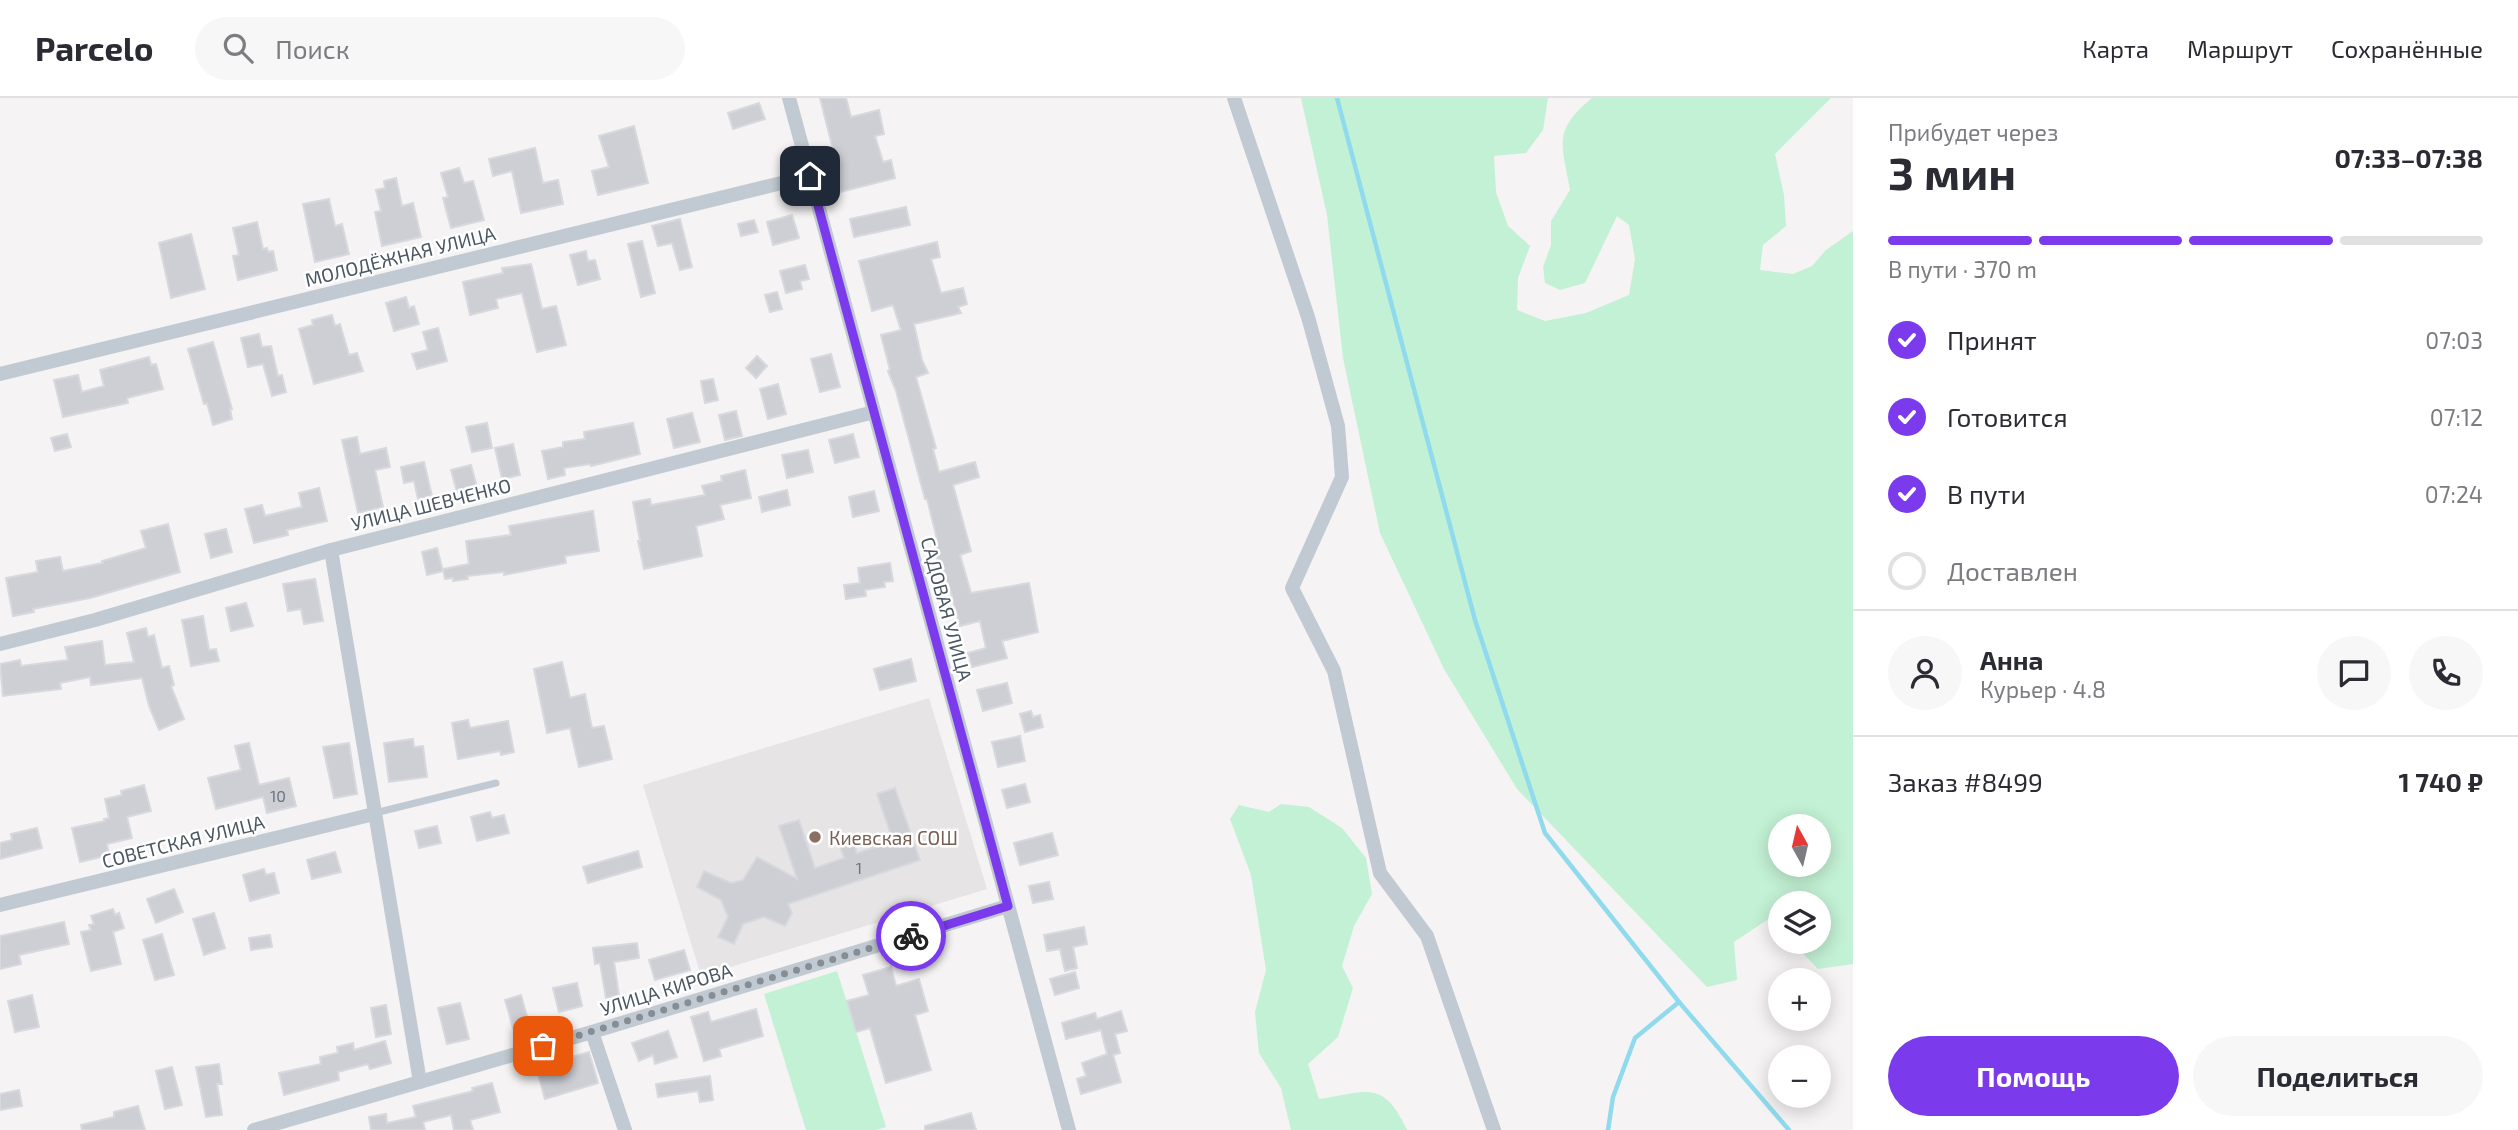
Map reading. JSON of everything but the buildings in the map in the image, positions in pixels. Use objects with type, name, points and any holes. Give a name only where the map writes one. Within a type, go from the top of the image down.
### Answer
[{"type":"street","name":"САДОВАЯ УЛИЦА","points":[[789,98],[1069,1130]]},
{"type":"street","points":[[1234,98],[1308,317],[1338,426],[1342,477],[1292,588],[1334,671],[1380,873],[1427,936],[1494,1130]]},
{"type":"street","name":"МОЛОДЁЖНАЯ УЛИЦА","points":[[0,374],[810,176]]},
{"type":"street","name":"УЛИЦА ШЕВЧЕНКО","points":[[0,644],[95,620],[331,550],[874,412]]},
{"type":"street","points":[[331,550],[420,1082]]},
{"type":"street","name":"СОВЕТСКАЯ УЛИЦА","points":[[0,905],[374,814]]},
{"type":"street","name":"УЛИЦА КИРОВА","points":[[254,1130],[592,1032],[1008,906]]},
{"type":"street","points":[[592,1032],[625,1130]]},
{"type":"lane","points":[[374,814],[496,783]]},
{"type":"shaded area","name":"Киевская СОШ","points":[[929,698],[987,889],[701,976],[643,785]]},
{"type":"green space","points":[[1301,98],[1548,98],[1543,130],[1526,153],[1494,156],[1496,192],[1508,226],[1530,246],[1518,278],[1517,310],[1545,321],[1586,313],[1629,295],[1635,259],[1629,225],[1617,216],[1585,283],[1560,290],[1545,283],[1543,267],[1551,245],[1551,221],[1570,190],[1563,149],[1565,129],[1592,98],[1831,98],[1775,154],[1784,195],[1786,226],[1763,245],[1760,270],[1793,274],[1812,266],[1826,250],[1853,231],[1853,964],[1817,968],[1804,954],[1831,954],[1831,891],[1768,891],[1768,919],[1734,942],[1737,980],[1707,987],[1517,789],[1444,669],[1380,533],[1343,358],[1327,215]]},
{"type":"green space","points":[[1281,804],[1309,807],[1342,828],[1366,858],[1372,894],[1354,926],[1342,966],[1353,988],[1338,1037],[1308,1064],[1319,1099],[1361,1092],[1381,1095],[1390,1102],[1407,1130],[1291,1130],[1281,1088],[1259,1053],[1255,1012],[1266,970],[1251,875],[1230,819],[1239,805],[1269,812]]},
{"type":"green space","points":[[837,971],[886,1127],[876,1130],[806,1130],[764,994]]},
{"type":"waterway","points":[[1337,98],[1475,620],[1545,833],[1679,1002]]},
{"type":"waterway","points":[[1608,1130],[1613,1097],[1635,1038],[1679,1002],[1789,1130]]},
{"type":"way so far","points":[[543,1046],[911,936]]},
{"type":"place","name":"Киевская СОШ","points":[[815,837]]},
{"type":"route","points":[[810,176],[1008,906],[911,936]]}]
